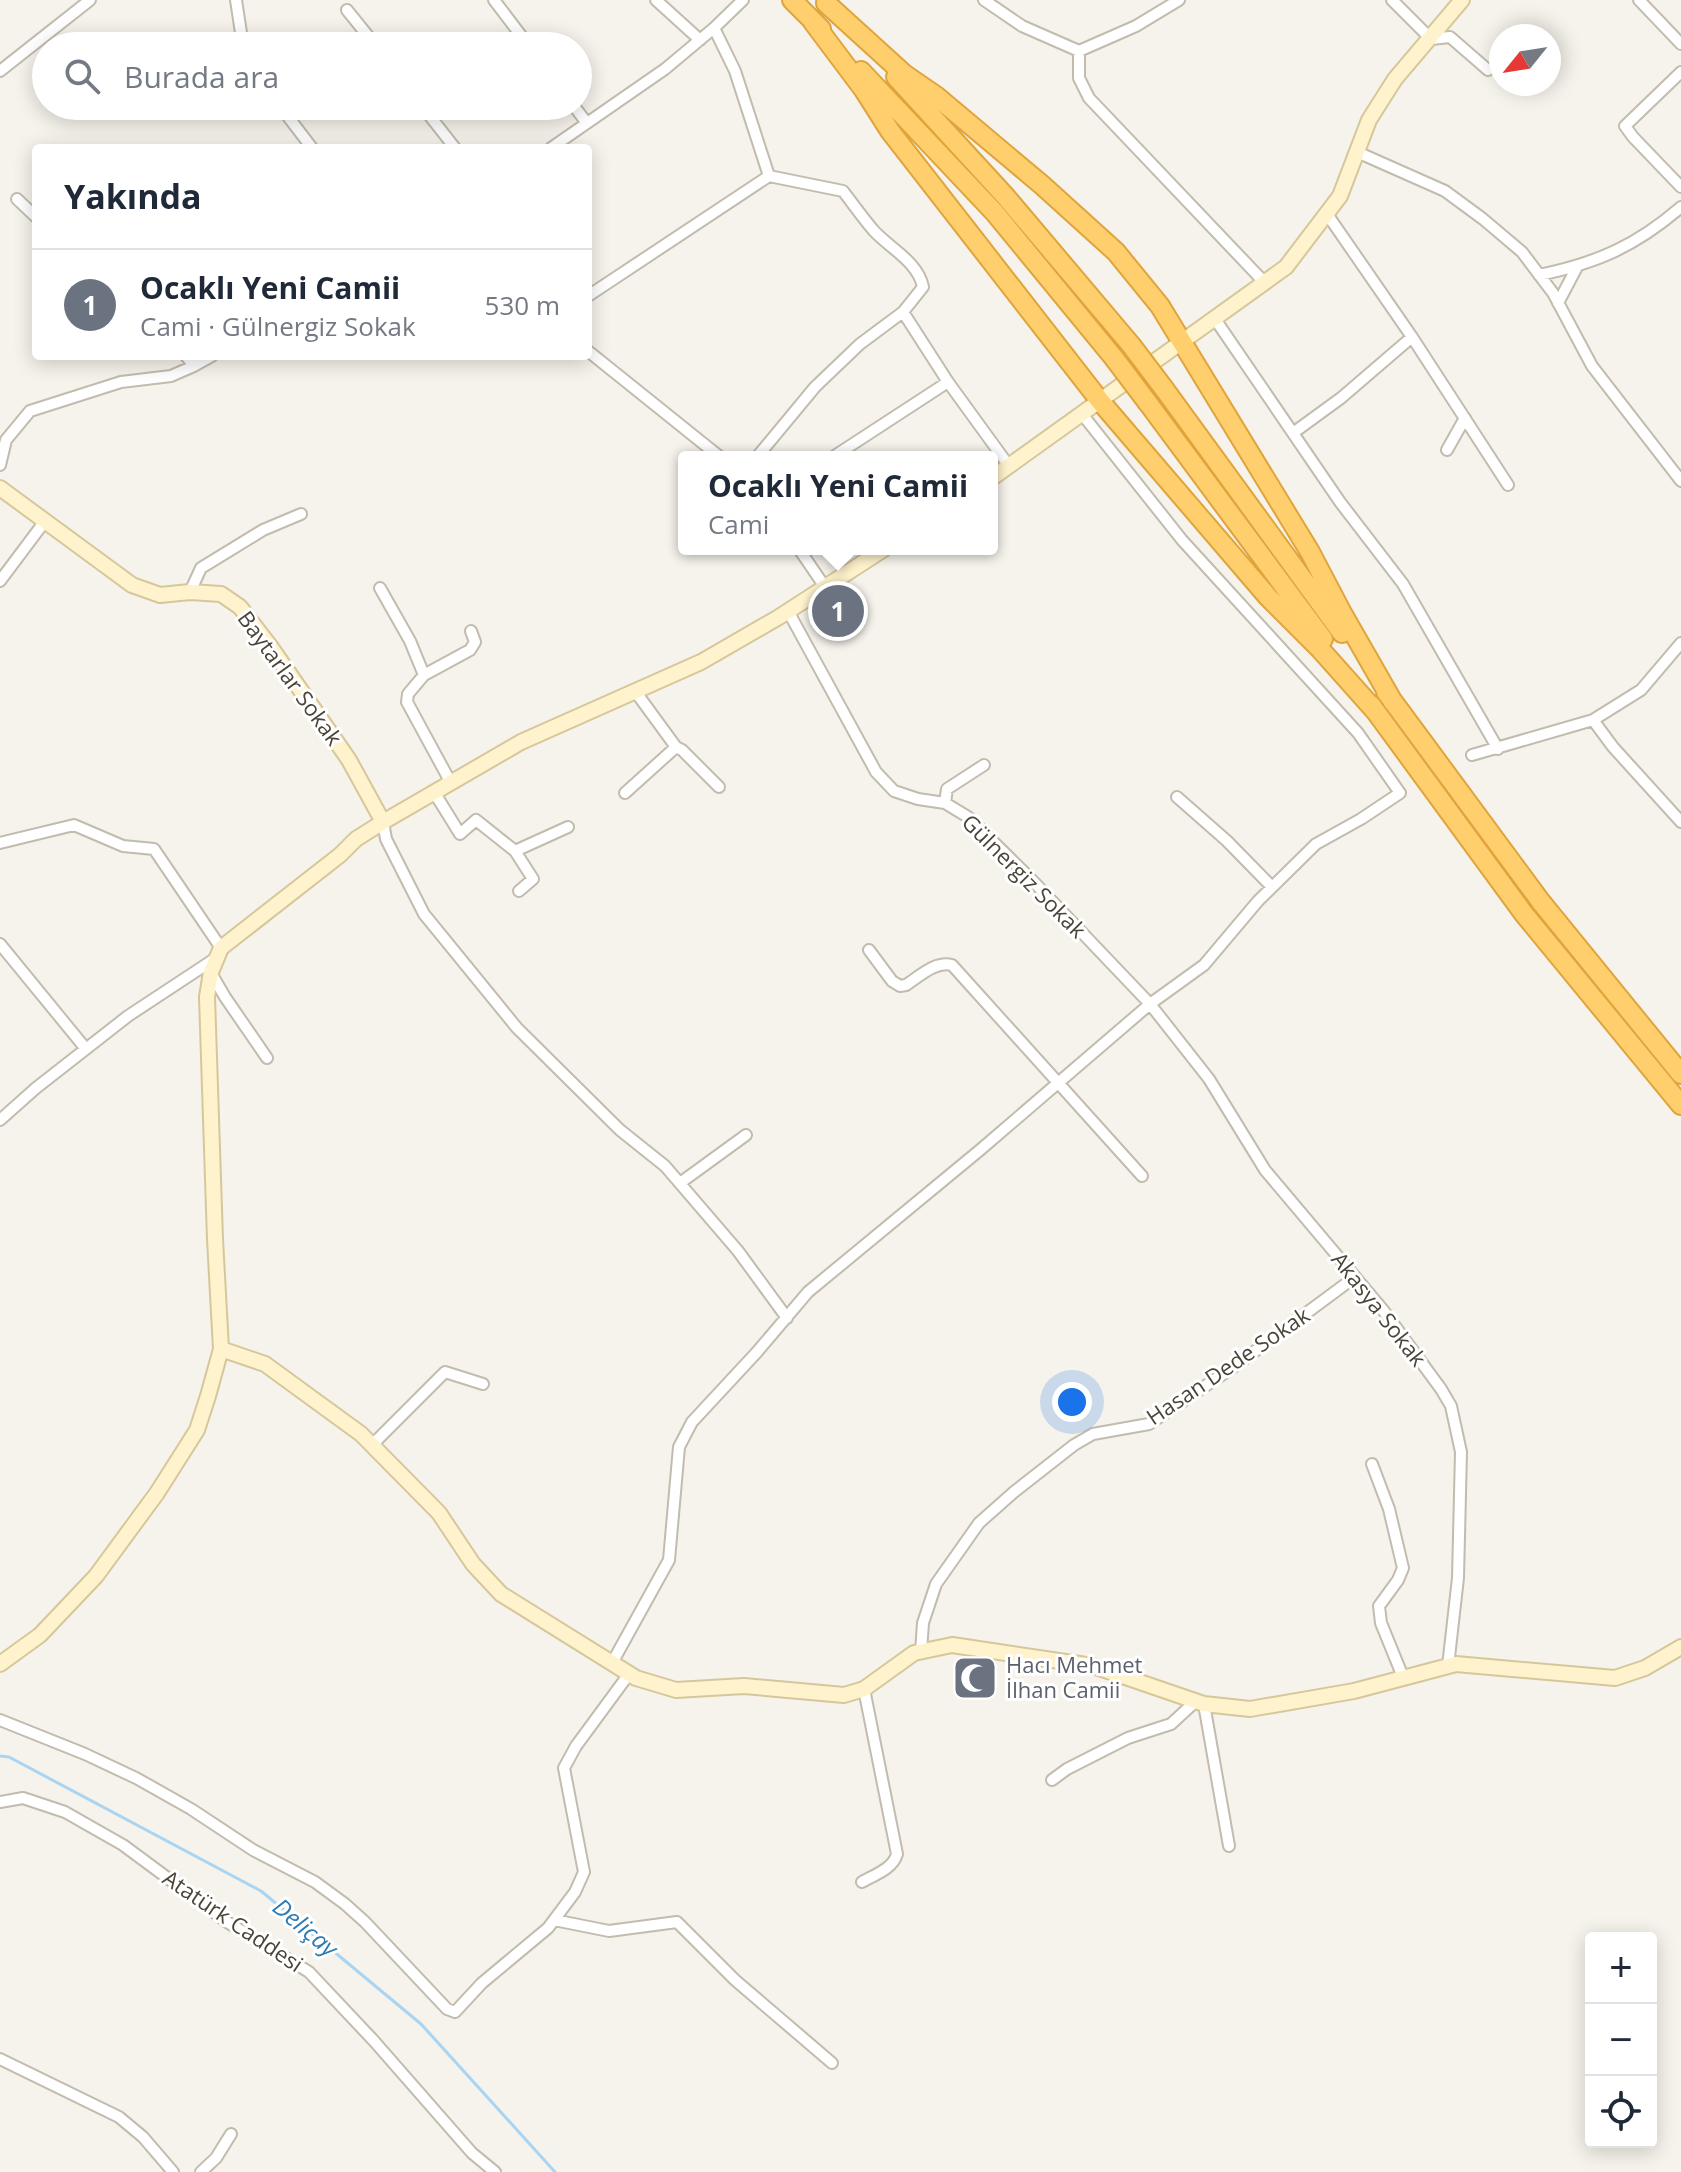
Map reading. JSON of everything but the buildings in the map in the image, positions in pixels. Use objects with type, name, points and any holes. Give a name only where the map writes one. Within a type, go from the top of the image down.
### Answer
[{"type":"highway","points":[[792,0],[995,213],[1114,358],[1524,914],[1681,1105]]},
{"type":"highway","points":[[825,2],[904,74],[936,96],[1116,252],[1160,306],[1310,552],[1393,702]]},
{"type":"highway","points":[[825,2],[1006,197],[1131,345],[1541,902],[1681,1074]]},
{"type":"highway","points":[[813,22],[864,90],[890,131],[1100,401],[1268,597],[1377,713]]},
{"type":"street","points":[[49,32],[90,0]]},
{"type":"street","points":[[236,0],[241,32]]},
{"type":"street","points":[[494,0],[518,32]]},
{"type":"street","points":[[656,0],[700,40]]},
{"type":"street","points":[[592,118],[665,69],[743,0]]},
{"type":"street","points":[[984,0],[1022,26],[1079,51],[1136,26],[1179,0]]},
{"type":"street","points":[[1392,0],[1430,38],[1450,37],[1488,70]]},
{"type":"street","points":[[998,474],[1286,267],[1340,196],[1369,120],[1395,79],[1462,0]]},
{"type":"street","points":[[1639,0],[1681,44]]},
{"type":"street","points":[[347,10],[365,32]]},
{"type":"street","points":[[714,28],[735,71],[769,176]]},
{"type":"street","points":[[0,71],[32,46]]},
{"type":"street","points":[[1079,51],[1079,78],[1089,98],[1265,283]]},
{"type":"street","points":[[1681,72],[1625,126],[1681,187]]},
{"type":"street","points":[[291,120],[309,144]]},
{"type":"street","points":[[433,120],[452,144]]},
{"type":"street","points":[[556,144],[589,120]]},
{"type":"street","points":[[1357,152],[1445,191],[1522,252],[1558,303],[1592,366],[1681,481]]},
{"type":"street","points":[[592,293],[769,176],[843,191],[875,231],[921,277],[923,287],[903,312],[860,344],[815,387],[762,451]]},
{"type":"street","points":[[17,199],[32,213]]},
{"type":"street","points":[[1539,275],[1577,267],[1616,253],[1659,227],[1681,207]]},
{"type":"street","points":[[1327,214],[1508,485]]},
{"type":"street","points":[[1558,303],[1577,267]]},
{"type":"street","points":[[903,312],[948,382],[1009,466]]},
{"type":"street","points":[[1215,319],[1340,502],[1403,584],[1498,749]]},
{"type":"street","points":[[1293,433],[1341,398],[1412,337]]},
{"type":"street","points":[[592,354],[713,451]]},
{"type":"street","points":[[189,360],[194,366]]},
{"type":"street","points":[[0,465],[6,440],[30,411],[121,382],[171,376],[205,360]]},
{"type":"street","points":[[842,451],[948,382]]},
{"type":"street","points":[[612,1663],[669,1560],[679,1447],[692,1422],[808,1292],[1150,1004],[1204,965],[1272,887],[1316,844],[1400,793],[1358,733],[1182,540],[1082,414]]},
{"type":"street","points":[[1447,450],[1465,418]]},
{"type":"street","name":"Baytarlar Sokak","points":[[0,488],[132,585],[160,595],[190,592],[221,594],[240,607],[349,760],[383,822]]},
{"type":"street","points":[[190,592],[201,568],[263,530],[301,514]]},
{"type":"street","points":[[0,581],[45,521]]},
{"type":"street","points":[[803,555],[825,587]]},
{"type":"street","points":[[0,1120],[128,1016],[219,953],[356,839],[521,742],[701,662],[875,555]]},
{"type":"street","points":[[380,588],[410,641],[424,675]]},
{"type":"street","name":"Gülnergiz Sokak","points":[[788,611],[876,772],[894,791],[945,803],[968,817],[1150,1004]]},
{"type":"street","points":[[451,783],[407,702],[408,694],[424,675],[470,650],[475,642],[471,631]]},
{"type":"street","points":[[1472,755],[1593,720],[1641,690],[1681,643]]},
{"type":"street","points":[[635,691],[676,747],[719,787]]},
{"type":"street","points":[[1593,720],[1613,747],[1681,822]]},
{"type":"street","points":[[625,793],[676,747]]},
{"type":"street","points":[[945,803],[947,789],[984,765]]},
{"type":"street","points":[[434,792],[460,834],[476,820],[515,851],[533,879],[519,891]]},
{"type":"street","points":[[1177,797],[1227,841],[1272,887]]},
{"type":"street","points":[[383,822],[386,839],[424,914],[508,1017],[620,1130],[665,1166],[738,1251],[787,1318]]},
{"type":"street","points":[[0,843],[74,825],[123,846],[154,849],[219,953]]},
{"type":"street","points":[[515,851],[568,827]]},
{"type":"street","points":[[0,944],[86,1049]]},
{"type":"street","points":[[869,950],[892,981],[900,986],[938,965],[952,965],[1142,1176]]},
{"type":"street","points":[[0,1664],[40,1635],[96,1576],[157,1493],[197,1430],[221,1349],[207,1013],[211,972],[219,953]]},
{"type":"street","points":[[211,972],[267,1058]]},
{"type":"street","name":"Akasya Sokak","points":[[1150,1004],[1209,1079],[1265,1170],[1400,1333],[1451,1406],[1461,1452],[1458,1578],[1448,1666]]},
{"type":"street","points":[[680,1183],[746,1135]]},
{"type":"street","name":"Hasan Dede Sokak","points":[[921,1652],[923,1623],[936,1584],[979,1523],[1014,1492],[1093,1434],[1149,1424],[1235,1366],[1355,1277]]},
{"type":"street","points":[[221,1349],[265,1364],[361,1434],[439,1513],[473,1564],[501,1594],[636,1678],[676,1690],[744,1686],[844,1695],[864,1689],[914,1653],[952,1645],[1093,1666],[1200,1702],[1250,1709],[1354,1691],[1456,1664],[1615,1678],[1645,1668],[1681,1647]]},
{"type":"street","points":[[372,1445],[445,1372],[483,1384]]},
{"type":"street","points":[[1372,1464],[1389,1509],[1403,1568],[1379,1606],[1381,1623],[1403,1677]]},
{"type":"street","points":[[0,1720],[136,1778],[191,1809],[253,1850],[315,1882],[365,1922],[447,2009],[455,2012],[482,1983],[524,1950],[554,1920],[575,1892],[584,1872],[564,1768],[576,1746],[629,1674]]},
{"type":"street","points":[[862,1882],[892,1865],[897,1854],[864,1689]]},
{"type":"street","points":[[1052,1780],[1128,1738],[1171,1724],[1200,1702]]},
{"type":"street","points":[[1200,1702],[1229,1846]]},
{"type":"street","name":"Atatürk Caddesi","points":[[0,1802],[23,1798],[65,1812],[123,1845],[227,1922],[309,1972],[472,2153],[495,2172]]},
{"type":"street","points":[[554,1920],[609,1931],[677,1922],[735,1980],[832,2063]]},
{"type":"street","points":[[0,2059],[119,2117],[143,2137],[173,2172]]},
{"type":"street","points":[[201,2172],[216,2158],[231,2134]]},
{"type":"waterway","name":"Deliçay","points":[[0,1756],[9,1757],[261,1891],[421,2024],[555,2172]]},
{"type":"place","name":"Ocaklı Yeni Camii","points":[[838,611]]},
{"type":"place","name":"Hacı Mehmet İlhan Camii","points":[[975,1678]]}]
